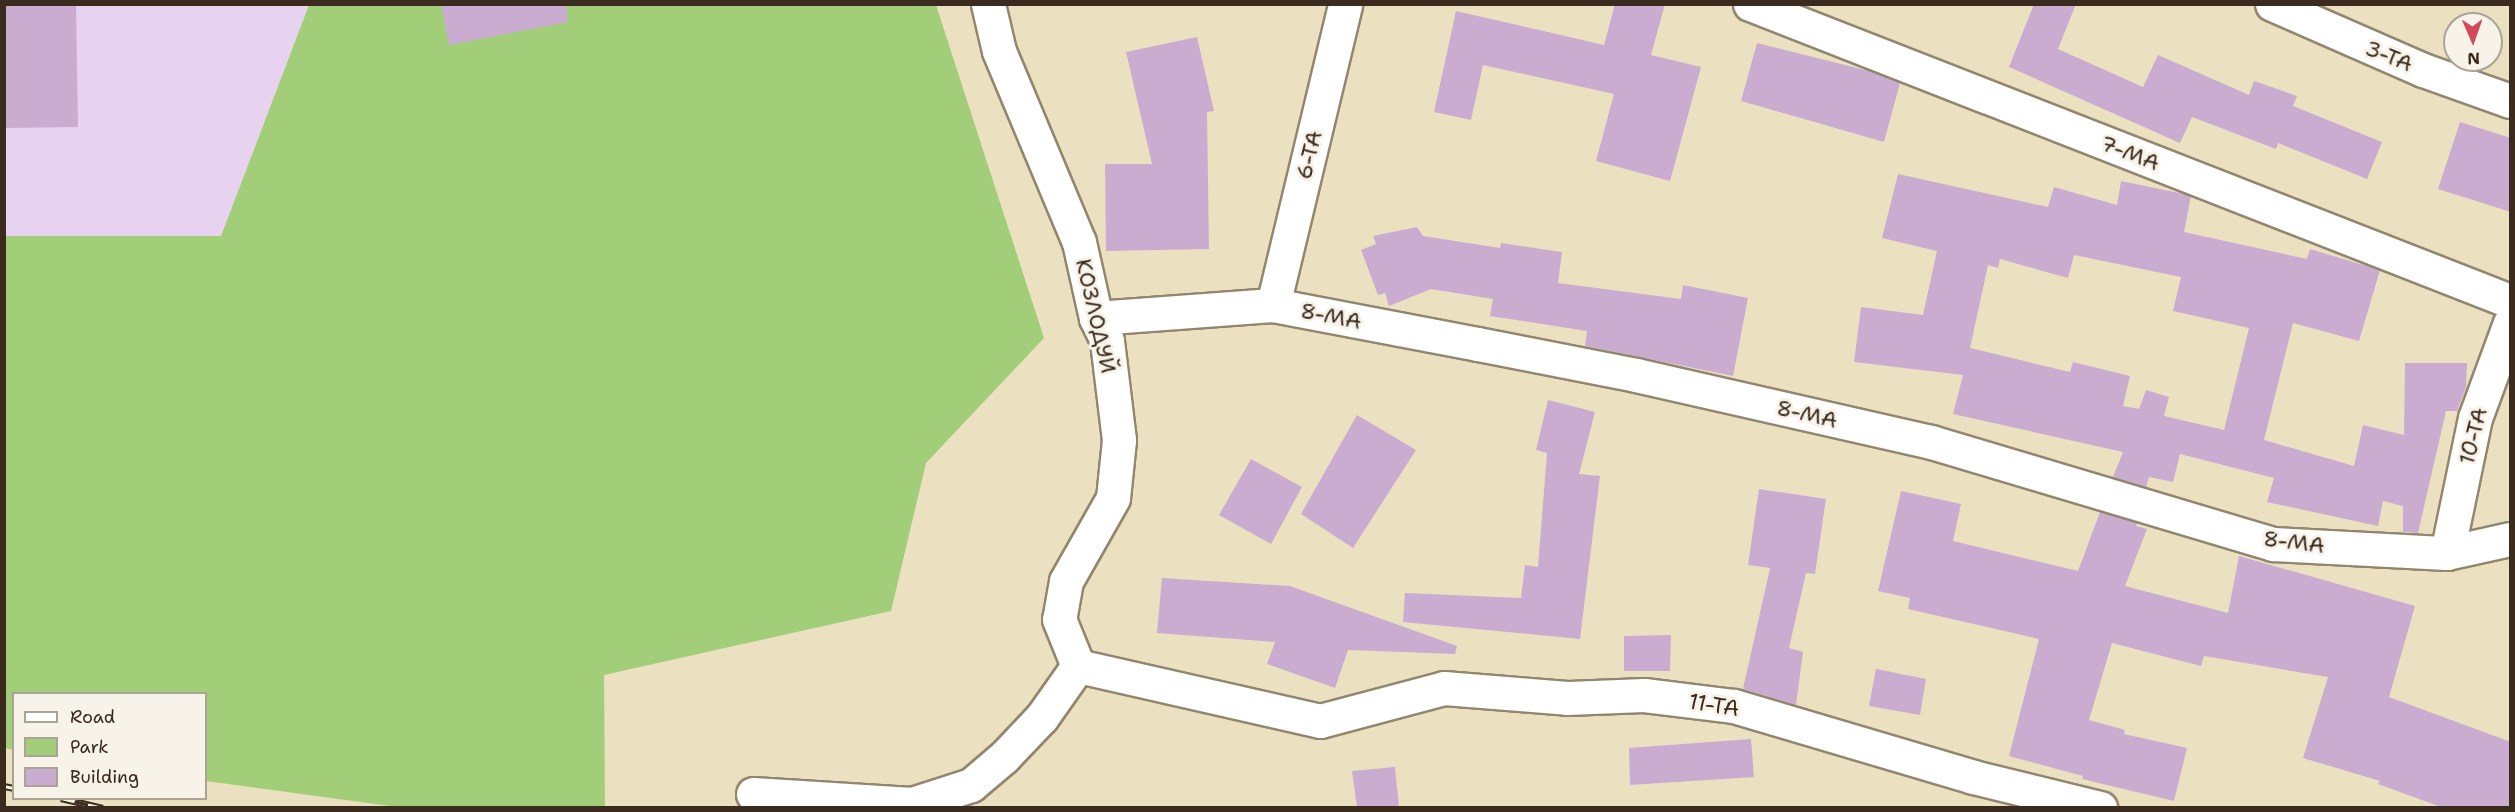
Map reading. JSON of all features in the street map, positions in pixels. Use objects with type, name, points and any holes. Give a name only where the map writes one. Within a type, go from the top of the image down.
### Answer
[{"type":"street","name":"КОЗЛОДУЙ","points":[[988,4],[999,51],[1079,242],[1096,318],[1107,341],[1119,440],[1113,498],[1066,581],[1059,619],[1078,666]]},
{"type":"street","name":"6-ТА","points":[[1273,306],[1345,4]]},
{"type":"street","name":"7-МА","points":[[1750,4],[2511,301]]},
{"type":"street","name":"3-ТА","points":[[2271,4],[2423,70],[2511,101]]},
{"type":"street","name":"8-МА","points":[[1096,318],[1273,306],[1636,375],[1931,442],[2273,544],[2447,553],[2511,539]]},
{"type":"street","name":"10-ТА","points":[[2447,553],[2475,418],[2511,323]]},
{"type":"street","name":"11-ТА","points":[[1078,666],[1320,722],[1444,688],[1567,698],[1644,695],[1734,706],[1973,777],[2100,807]]},
{"type":"street","points":[[753,794],[912,804],[971,784],[1005,757],[1042,717],[1078,666]]},
{"type":"shaded area","points":[[5,5],[309,5],[221,236],[5,236]]},
{"type":"green space","points":[[309,5],[936,5],[1044,338],[926,463],[891,611],[604,675],[605,807],[397,807],[207,781],[207,692],[12,692],[12,750],[5,748],[4,236],[221,236]]},
{"type":"building","points":[[4,4],[76,4],[78,127],[4,128]]},
{"type":"building","points":[[441,4],[566,4],[568,22],[449,45]]},
{"type":"building","points":[[1615,4],[1665,4],[1651,55],[1701,67],[1670,181],[1596,161],[1614,94],[1483,65],[1471,120],[1434,112],[1456,11],[1604,45]]},
{"type":"building","points":[[2034,4],[2076,4],[2058,49],[2143,87],[2158,55],[2249,95],[2254,81],[2297,96],[2293,106],[2382,142],[2367,179],[2278,143],[2276,149],[2192,117],[2180,143],[2009,67]]},
{"type":"building","points":[[1197,37],[1214,111],[1207,112],[1209,249],[1106,251],[1105,164],[1152,164],[1126,52]]},
{"type":"building","points":[[1757,43],[1869,71],[1900,83],[1884,142],[1741,101]]},
{"type":"building","points":[[2460,122],[2511,138],[2511,212],[2438,189]]},
{"type":"building","points":[[1898,174],[2048,207],[2054,187],[2117,205],[2121,181],[2191,196],[2184,232],[2307,259],[2310,249],[2380,270],[2359,341],[2293,323],[2264,440],[2354,466],[2363,425],[2404,435],[2405,363],[2467,363],[2466,387],[2457,411],[2446,411],[2418,533],[2403,532],[2403,506],[2383,501],[2378,526],[2267,502],[2274,478],[2180,454],[2173,482],[2149,477],[2146,487],[2113,477],[2123,452],[1953,414],[1963,375],[1854,362],[1861,307],[1923,315],[1937,251],[1882,238]],"holes":[[[2074,255],[2181,277],[2173,311],[2249,328],[2224,430],[2164,416],[2169,397],[2146,390],[2139,409],[2123,406],[2130,376],[2073,362],[2070,372],[1970,348],[1988,265],[1998,268],[2000,259],[2068,278]]]},
{"type":"building","points":[[1417,227],[1423,236],[1500,248],[1501,243],[1562,252],[1558,283],[1681,299],[1683,285],[1748,298],[1733,376],[1585,346],[1587,331],[1490,316],[1493,299],[1431,289],[1389,306],[1385,293],[1378,295],[1361,250],[1376,244],[1373,236]]},
{"type":"building","points":[[1548,400],[1595,412],[1579,474],[1600,476],[1580,639],[1403,622],[1405,593],[1521,598],[1525,565],[1538,567],[1547,453],[1536,450]]},
{"type":"building","points":[[1357,415],[1416,450],[1353,548],[1301,514]]},
{"type":"building","points":[[1251,459],[1302,487],[1271,544],[1219,515]]},
{"type":"building","points":[[1759,489],[1826,499],[1815,574],[1806,573],[1789,648],[1803,652],[1796,705],[1743,689],[1770,568],[1748,565]]},
{"type":"building","points":[[1901,491],[1961,504],[1953,541],[2078,571],[2100,512],[2137,523],[2136,526],[2147,529],[2125,586],[2228,613],[2239,556],[2415,606],[2389,697],[2511,742],[2511,807],[2441,807],[2378,784],[2380,781],[2303,758],[2328,677],[2204,656],[2201,666],[2112,643],[2089,720],[2125,730],[2124,734],[2187,748],[2174,801],[2082,779],[2083,776],[2009,756],[2039,639],[1908,609],[1910,598],[1878,591]]},
{"type":"building","points":[[1162,578],[1290,586],[1457,646],[1455,654],[1348,650],[1335,688],[1267,664],[1275,642],[1157,633]]},
{"type":"building","points":[[1671,635],[1670,671],[1624,671],[1624,636]]},
{"type":"building","points":[[1876,669],[1926,679],[1920,715],[1869,706]]},
{"type":"building","points":[[1751,739],[1754,777],[1630,785],[1629,748]]},
{"type":"building","points":[[1395,767],[1399,807],[1357,807],[1352,771]]},
{"type":"railway","points":[[4,786],[12,788]]},
{"type":"railway","points":[[69,800],[103,808]]}]
